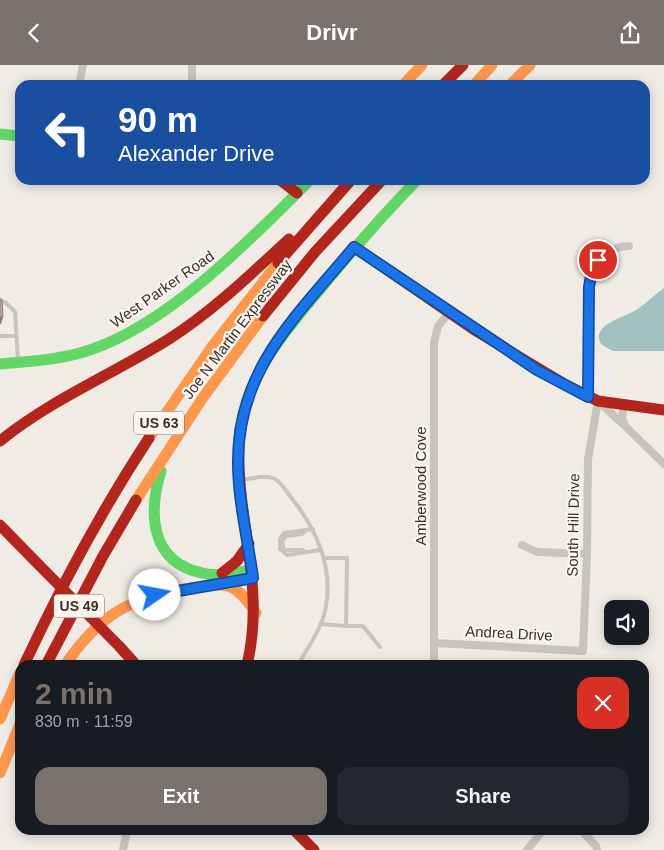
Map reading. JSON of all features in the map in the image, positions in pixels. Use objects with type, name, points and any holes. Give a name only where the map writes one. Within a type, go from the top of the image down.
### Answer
[{"type":"main road","points":[[408,80],[422,65]]},
{"type":"main road","points":[[448,80],[463,65]]},
{"type":"main road","points":[[478,80],[492,65]]},
{"type":"main road","points":[[515,80],[530,65]]},
{"type":"main road","points":[[0,134],[15,136]]},
{"type":"main road","points":[[287,185],[297,193]]},
{"type":"main road","name":"West Parker Road","points":[[0,364],[62,357],[87,351],[129,333],[199,285],[226,263],[305,185]]},
{"type":"main road","name":"Joe N Martin Expressway","points":[[26,660],[48,608],[71,567],[122,480],[179,393],[252,294],[346,185]]},
{"type":"main road","name":"Joe N Martin Expressway","points":[[48,660],[87,583],[172,442],[262,317],[315,252],[377,185]]},
{"type":"main road","points":[[249,660],[253,646],[256,613],[253,574],[238,463],[240,421],[255,377],[266,355],[283,333],[354,247],[412,185]]},
{"type":"main road","points":[[0,441],[41,409],[153,349],[189,327],[330,203]]},
{"type":"main road","points":[[354,247],[449,313],[537,370],[593,399],[664,410]]},
{"type":"main road","name":"US 63","points":[[172,442],[154,497],[152,516],[155,532],[164,549],[178,563],[202,573],[221,578]]},
{"type":"main road","name":"US 49","points":[[0,525],[132,660]]},
{"type":"main road","points":[[248,544],[237,561],[221,578],[242,595],[256,613]]},
{"type":"main road","name":"US 49","points":[[68,660],[80,643],[118,608],[143,597],[166,591],[221,578],[253,574]]},
{"type":"main road","points":[[0,719],[15,684]]},
{"type":"main road","points":[[1,771],[15,736]]},
{"type":"main road","points":[[1,771],[15,747]]},
{"type":"main road","points":[[301,835],[314,850]]},
{"type":"street","points":[[80,80],[83,65]]},
{"type":"street","points":[[192,65],[192,80]]},
{"type":"street","name":"South Hill Drive","points":[[583,651],[588,459],[593,399],[590,275],[595,264],[603,255],[614,248],[629,246]]},
{"type":"street","name":"Amberwood Cove","points":[[434,660],[434,343],[438,326],[449,313]]},
{"type":"street","points":[[593,399],[625,426],[664,464]]},
{"type":"street","points":[[624,404],[622,419],[625,426]]},
{"type":"street","points":[[522,545],[537,552],[587,554]]},
{"type":"street","name":"Andrea Drive","points":[[434,643],[583,651]]},
{"type":"street","points":[[123,850],[126,835]]},
{"type":"street","points":[[528,850],[539,835]]},
{"type":"street","points":[[586,835],[596,846],[597,850]]},
{"type":"lane","points":[[0,301],[6,303],[15,312],[18,362]]},
{"type":"lane","points":[[0,337],[16,335]]},
{"type":"lane","points":[[240,480],[267,477],[277,480],[308,519],[323,558],[327,575],[326,607],[320,624],[301,660]]},
{"type":"lane","points":[[313,529],[284,533],[280,539],[280,549],[287,555],[320,550]]},
{"type":"lane","points":[[323,558],[347,559],[346,626]]},
{"type":"lane","points":[[320,624],[363,626],[380,647]]},
{"type":"water","points":[[664,288],[664,351],[613,351],[602,345],[599,338],[600,332],[605,326],[639,308]]},
{"type":"building","points":[[0,299],[2,299],[3,317],[0,317]]},
{"type":"traffic: fast","points":[[0,134],[15,136]]},
{"type":"traffic: fast","points":[[0,364],[45,360],[90,350],[120,337],[150,320],[179,300],[236,253],[305,185]]},
{"type":"traffic: fast","points":[[240,429],[245,408],[260,370],[283,335],[357,245],[412,185]]},
{"type":"traffic: fast","points":[[161,471],[157,487],[155,519],[157,534],[163,547],[172,558],[185,567],[214,575],[252,570]]},
{"type":"traffic: slow","points":[[408,80],[422,65]]},
{"type":"traffic: slow","points":[[478,80],[492,65]]},
{"type":"traffic: slow","points":[[515,80],[530,65]]},
{"type":"traffic: slow","points":[[149,438],[211,348],[278,263]]},
{"type":"traffic: slow","points":[[136,500],[202,399],[263,316]]},
{"type":"traffic: slow","points":[[69,660],[91,633],[104,621],[134,603],[151,596],[201,586],[223,585],[233,588],[240,593],[256,613]]},
{"type":"traffic: slow","points":[[0,719],[15,684]]},
{"type":"traffic: slow","points":[[0,773],[15,736]]},
{"type":"traffic: jam","points":[[448,80],[463,65]]},
{"type":"traffic: jam","points":[[287,185],[297,193]]},
{"type":"traffic: jam","points":[[278,263],[347,185]]},
{"type":"traffic: jam","points":[[263,316],[315,252],[377,185]]},
{"type":"traffic: jam","points":[[0,441],[40,412],[148,352],[185,328],[231,292],[289,239]]},
{"type":"traffic: jam","points":[[354,247],[473,329],[566,385],[598,401],[664,410]]},
{"type":"traffic: jam","points":[[240,429],[239,460],[241,489],[253,604],[252,634],[248,660]]},
{"type":"traffic: jam","points":[[26,660],[82,549],[114,493],[149,438]]},
{"type":"traffic: jam","points":[[49,660],[103,556],[136,500]]},
{"type":"traffic: jam","points":[[0,525],[39,565]]},
{"type":"traffic: jam","points":[[222,573],[237,561],[249,544]]},
{"type":"traffic: jam","points":[[39,565],[120,647]]},
{"type":"traffic: jam","points":[[120,647],[132,660]]},
{"type":"traffic: jam","points":[[299,835],[314,850]]},
{"type":"route","points":[[155,595],[166,591],[253,578],[238,463],[240,421],[247,397],[266,355],[354,247],[449,313],[537,370],[588,397],[589,287],[590,275],[598,260]]}]
